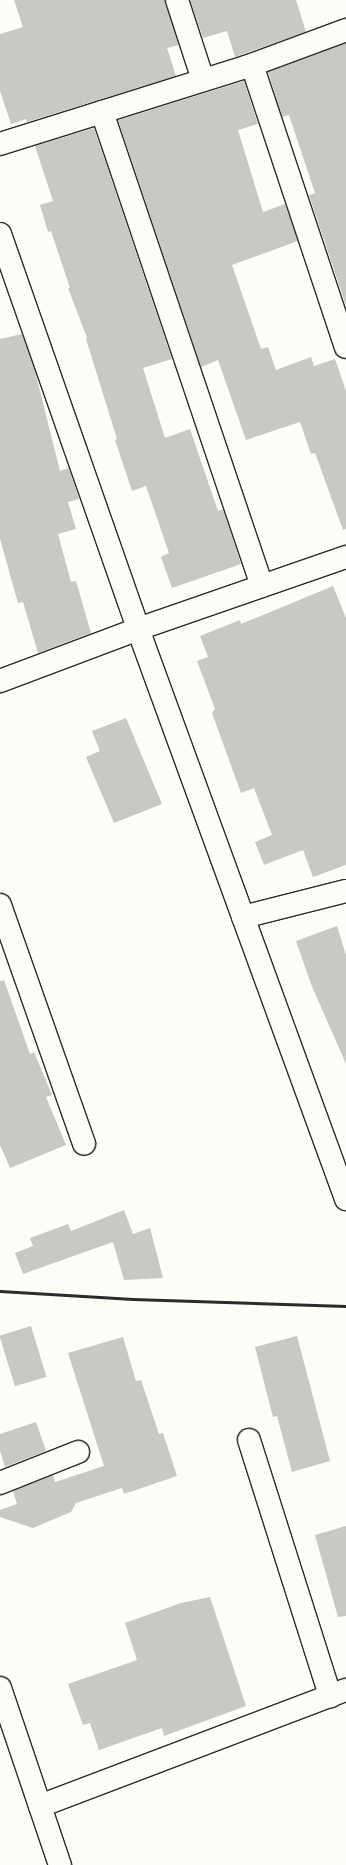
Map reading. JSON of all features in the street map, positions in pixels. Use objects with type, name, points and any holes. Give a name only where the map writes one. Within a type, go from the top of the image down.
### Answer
[{"type":"street","points":[[177,0],[203,80]]},
{"type":"street","points":[[0,144],[252,65],[346,30]]},
{"type":"street","points":[[252,65],[346,347]]},
{"type":"street","points":[[102,112],[262,586]]},
{"type":"street","points":[[0,234],[138,629],[346,1199]]},
{"type":"street","points":[[0,681],[138,629],[346,557]]},
{"type":"street","points":[[243,917],[346,891]]},
{"type":"street","points":[[0,905],[84,1144]]},
{"type":"street","points":[[40,1806],[338,1693],[249,1440]]},
{"type":"street","points":[[0,1483],[78,1452]]},
{"type":"street","points":[[0,1688],[60,1865]]},
{"type":"building","points":[[14,0],[165,0],[179,45],[167,48],[176,76],[27,122],[26,119],[11,124],[0,91],[0,34],[23,27]]},
{"type":"building","points":[[190,0],[296,0],[306,32],[235,57],[227,31],[203,38]]},
{"type":"building","points":[[346,43],[346,306],[309,195],[315,193],[289,115],[282,117],[268,72]]},
{"type":"building","points":[[244,81],[258,124],[238,130],[263,212],[285,204],[298,241],[232,265],[261,349],[268,347],[276,370],[311,357],[314,366],[335,359],[346,391],[346,529],[343,530],[315,453],[311,454],[300,422],[246,440],[218,360],[201,367],[118,120]]},
{"type":"building","points":[[94,128],[172,359],[143,368],[165,438],[190,429],[218,511],[223,509],[241,564],[172,588],[161,557],[169,553],[146,486],[132,491],[115,440],[117,439],[86,339],[87,338],[68,288],[70,288],[51,231],[48,232],[40,205],[53,201],[35,146]]},
{"type":"building","points":[[22,334],[35,371],[60,471],[69,468],[79,499],[68,502],[76,529],[58,534],[71,582],[76,581],[91,633],[38,653],[23,602],[18,603],[0,539],[0,339]]},
{"type":"building","points":[[333,586],[346,618],[346,865],[313,877],[303,850],[264,865],[255,842],[272,835],[254,788],[241,793],[212,713],[215,709],[197,661],[208,657],[200,636],[240,620],[241,624]]},
{"type":"building","points":[[126,718],[162,804],[114,823],[86,757],[100,751],[92,731]]},
{"type":"building","points":[[337,926],[346,955],[346,1064],[311,984],[296,941]]},
{"type":"building","points":[[4,980],[30,1054],[34,1052],[52,1095],[46,1097],[66,1145],[10,1168],[0,1145],[0,981]]},
{"type":"building","points":[[124,1210],[133,1234],[150,1228],[163,1278],[124,1280],[113,1242],[23,1274],[15,1253],[33,1246],[30,1238],[68,1224],[71,1231]]},
{"type":"building","points":[[31,1326],[46,1377],[15,1386],[0,1335]]},
{"type":"building","points":[[297,1336],[330,1461],[292,1472],[277,1416],[273,1417],[255,1347]]},
{"type":"building","points":[[123,1337],[136,1381],[141,1380],[159,1434],[163,1433],[177,1476],[124,1494],[122,1488],[76,1503],[71,1512],[33,1528],[0,1517],[0,1510],[17,1504],[13,1491],[53,1475],[55,1482],[104,1466],[68,1353]]},
{"type":"building","points":[[36,1422],[46,1451],[5,1467],[0,1451],[0,1434]]},
{"type":"building","points":[[346,1526],[346,1616],[338,1617],[315,1535]]},
{"type":"building","points":[[210,1597],[246,1706],[164,1736],[162,1728],[99,1750],[90,1723],[83,1725],[68,1684],[137,1660],[125,1623],[181,1603]]},
{"type":"railway","points":[[0,1291],[133,1299],[346,1306]]}]
